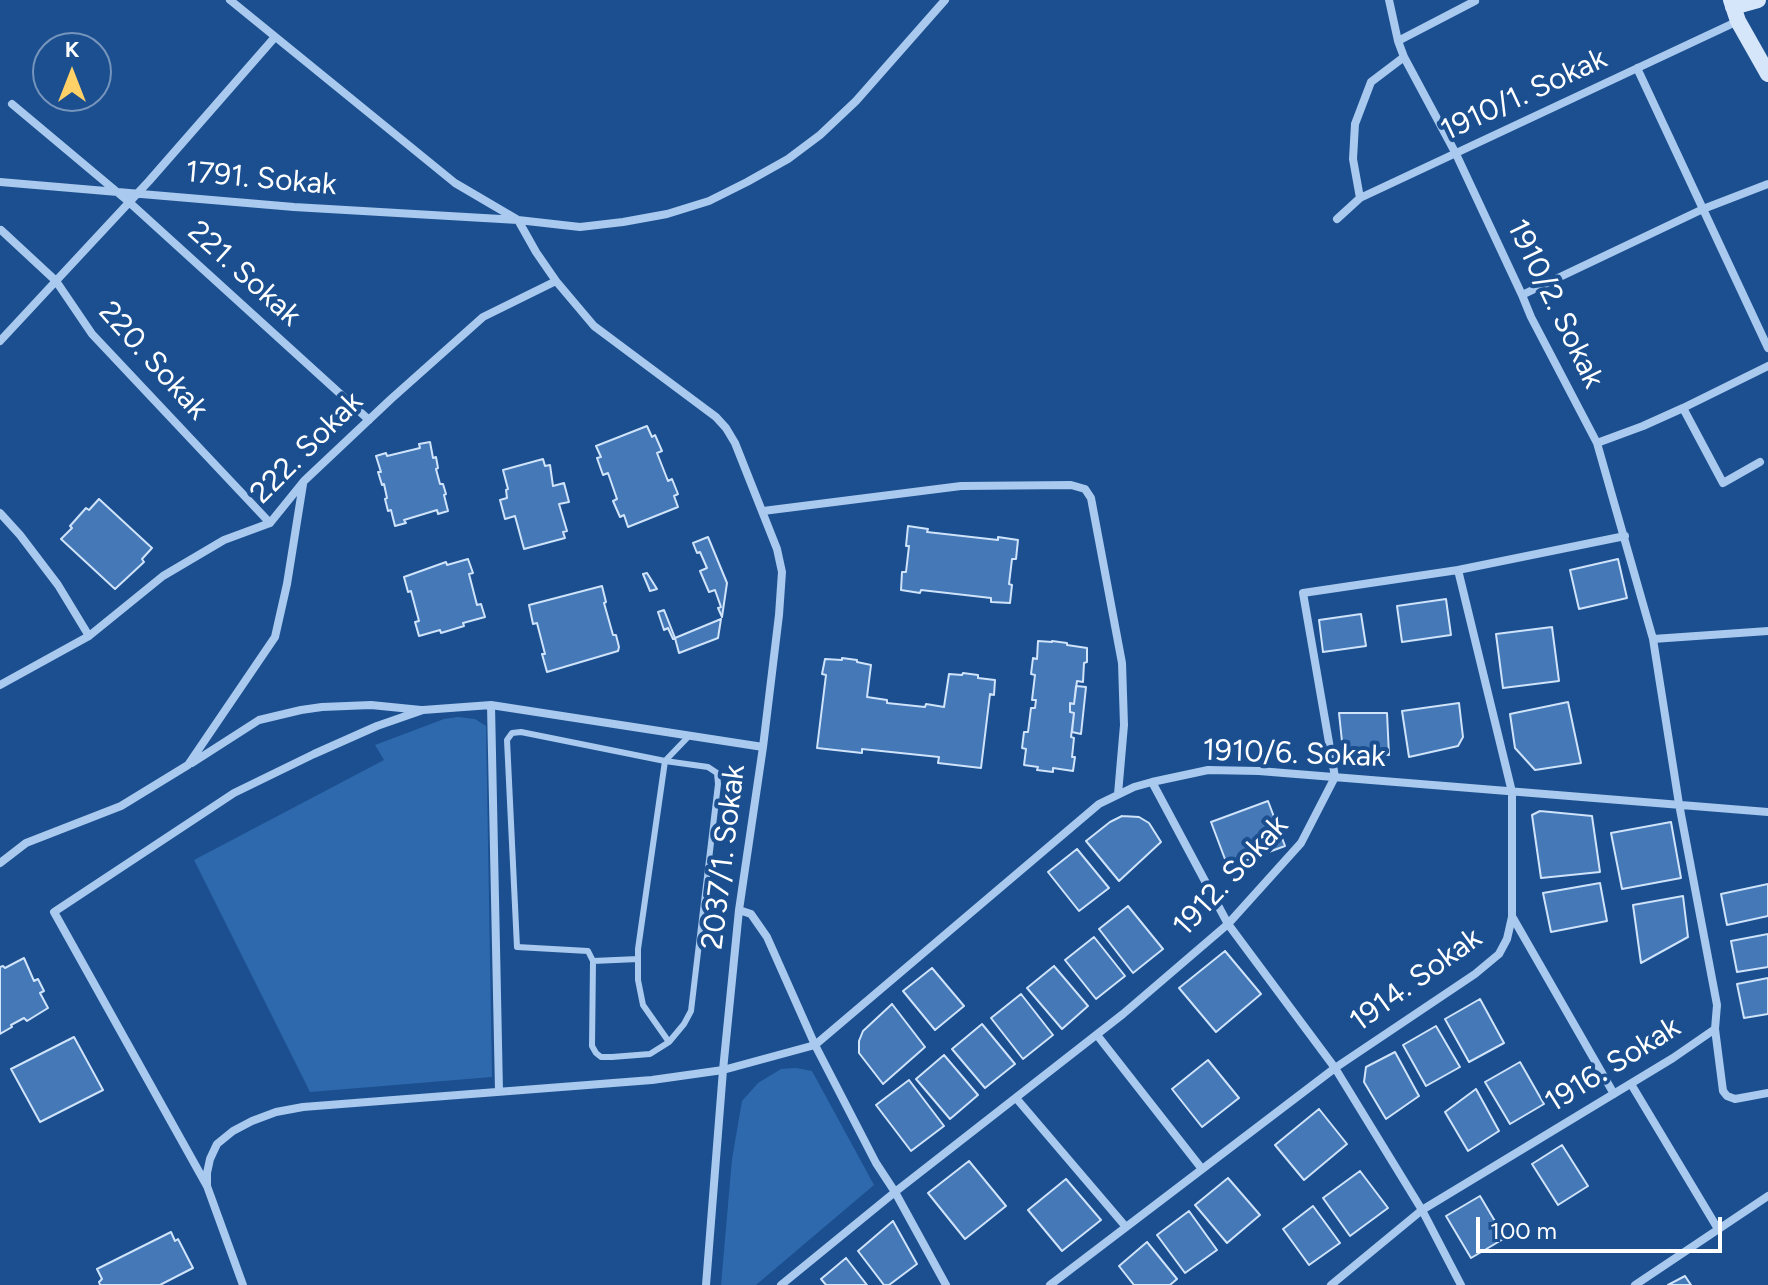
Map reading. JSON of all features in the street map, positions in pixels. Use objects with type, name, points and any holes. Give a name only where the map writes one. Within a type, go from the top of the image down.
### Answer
[{"type":"street","name":"1791. Sokak","points":[[230,0],[455,183],[518,220]]},
{"type":"street","name":"1791. Sokak","points":[[0,182],[580,227],[667,214],[709,201],[747,182],[820,135],[856,101],[945,0]]},
{"type":"street","name":"1910/2. Sokak","points":[[1389,0],[1404,57],[1456,154],[1531,317],[1597,443],[1653,639],[1679,804]]},
{"type":"street","points":[[1758,0],[1734,9],[1768,74]]},
{"type":"street","points":[[1398,41],[1475,1]]},
{"type":"street","name":"1910/1. Sokak","points":[[1337,219],[1360,198],[1637,68],[1734,9]]},
{"type":"street","points":[[0,341],[138,193],[275,37]]},
{"type":"street","points":[[1360,198],[1353,159],[1355,124],[1371,82],[1404,57]]},
{"type":"street","points":[[1637,68],[1768,348]]},
{"type":"street","name":"221. Sokak","points":[[12,104],[129,202],[369,420]]},
{"type":"street","points":[[1522,295],[1703,209],[1768,184]]},
{"type":"street","name":"2037/1. Sokak","points":[[518,220],[556,281],[594,326],[716,417],[726,428],[763,511],[782,572],[763,747],[739,910],[706,1285]]},
{"type":"street","name":"220. Sokak","points":[[1,230],[56,281],[92,334],[270,523]]},
{"type":"street","name":"222. Sokak","points":[[0,685],[89,636],[163,576],[224,540],[270,523],[304,481],[483,317],[556,281]]},
{"type":"street","points":[[1597,443],[1683,408],[1768,366]]},
{"type":"street","points":[[1683,408],[1723,483],[1760,462]]},
{"type":"street","points":[[188,765],[275,637],[304,481]]},
{"type":"street","points":[[763,511],[961,486],[1076,485],[1085,489],[1093,504],[1122,663],[1124,725],[1118,794]]},
{"type":"street","points":[[0,513],[58,585],[89,636]]},
{"type":"street","points":[[1335,777],[1303,593],[1458,570],[1625,536]]},
{"type":"street","name":"1914. Sokak","points":[[1050,1285],[1335,1068],[1475,974],[1499,954],[1507,939],[1512,917],[1512,792],[1458,570]]},
{"type":"street","points":[[1653,639],[1768,631]]},
{"type":"street","points":[[0,863],[26,843],[121,806],[259,720],[301,710],[371,705],[423,710],[491,705],[763,747]]},
{"type":"street","points":[[491,705],[499,1091]]},
{"type":"street","points":[[243,1285],[207,1186],[54,912],[234,793],[365,731],[423,710]]},
{"type":"street","name":"1910/6. Sokak","points":[[815,1045],[1099,804],[1152,782],[1208,770],[1259,771],[1768,812]]},
{"type":"street","name":"1912. Sokak","points":[[781,1285],[1097,1035],[1228,924],[1301,843],[1335,777]]},
{"type":"street","points":[[1152,782],[1228,924],[1335,1068],[1422,1210],[1461,1285]]},
{"type":"street","name":"1916. Sokak","points":[[1331,1285],[1422,1210],[1631,1084],[1715,1029],[1717,1005],[1679,804]]},
{"type":"street","points":[[739,910],[751,914],[767,937],[815,1045],[876,1163],[946,1285]]},
{"type":"street","points":[[1512,917],[1614,1094]]},
{"type":"street","points":[[1715,1029],[1723,1091],[1727,1096],[1735,1099],[1768,1093]]},
{"type":"street","points":[[1097,1035],[1202,1169]]},
{"type":"street","points":[[207,1186],[210,1159],[217,1144],[242,1126],[276,1112],[303,1107],[652,1080],[723,1070],[815,1045]]},
{"type":"street","points":[[1631,1084],[1718,1229]]},
{"type":"street","points":[[1016,1098],[1126,1227]]},
{"type":"street","points":[[1635,1285],[1768,1196]]},
{"type":"lane","points":[[512,733],[532,733],[665,761],[708,767],[718,776],[692,1005],[688,1017],[669,1042],[650,1054],[601,1057],[592,1046],[593,961],[588,951],[517,947],[507,740],[512,733]]},
{"type":"lane","points":[[669,1042],[643,1005],[638,980],[638,949],[665,761],[688,737]]},
{"type":"lane","points":[[593,961],[638,959]]},
{"type":"shaded area","points":[[444,719],[475,719],[486,726],[492,1077],[310,1092],[194,860],[384,760],[375,745]]},
{"type":"shaded area","points":[[781,1069],[812,1071],[874,1185],[756,1285],[721,1285],[732,1159],[742,1101],[758,1083]]},
{"type":"building","points":[[647,426],[662,451],[657,453],[668,481],[672,479],[678,494],[674,496],[678,507],[628,527],[624,515],[620,517],[613,501],[617,499],[608,473],[603,475],[596,446]]},
{"type":"building","points":[[430,442],[448,511],[438,514],[437,510],[404,520],[406,523],[395,526],[391,510],[388,511],[376,456],[420,448],[419,444]]},
{"type":"building","points":[[543,459],[545,466],[550,465],[553,486],[564,483],[569,502],[559,504],[567,531],[563,532],[565,538],[524,549],[515,516],[505,519],[500,500],[507,498],[508,489],[503,470]]},
{"type":"building","points":[[99,499],[152,548],[142,559],[144,562],[115,589],[61,539],[86,508],[89,510]]},
{"type":"building","points":[[908,526],[928,529],[927,532],[1018,540],[1016,559],[1012,559],[1010,603],[991,602],[991,598],[901,590],[909,546],[906,546]]},
{"type":"building","points":[[708,537],[727,583],[722,617],[715,590],[709,592],[700,571],[707,568],[693,543]]},
{"type":"building","points":[[468,559],[477,605],[481,604],[485,617],[441,633],[440,630],[419,636],[415,622],[419,621],[404,577],[446,562],[447,565]]},
{"type":"building","points":[[1618,559],[1627,598],[1579,609],[1570,570]]},
{"type":"building","points":[[647,573],[657,589],[650,591],[643,574]]},
{"type":"building","points":[[602,586],[618,651],[547,672],[537,623],[533,624],[529,605]]},
{"type":"building","points":[[1446,599],[1451,635],[1402,642],[1397,606]]},
{"type":"building","points":[[664,610],[673,639],[668,628],[664,630],[658,612]]},
{"type":"building","points":[[1361,614],[1366,646],[1323,652],[1319,620]]},
{"type":"building","points":[[721,619],[718,638],[679,653],[675,638]]},
{"type":"building","points":[[1552,627],[1559,681],[1503,688],[1496,634]]},
{"type":"building","points":[[1038,641],[1087,648],[1083,682],[1077,681],[1074,704],[1070,703],[1070,712],[1074,713],[1071,737],[1074,738],[1073,771],[1053,768],[1053,772],[1024,765],[1024,732],[1028,732],[1031,708],[1035,708],[1036,700],[1032,700],[1035,675],[1031,674],[1033,658],[1037,659]]},
{"type":"building","points":[[842,658],[871,665],[867,697],[887,700],[887,703],[944,707],[949,674],[963,673],[995,680],[994,695],[990,694],[981,768],[938,763],[939,757],[817,748],[826,675],[822,674],[825,659]]},
{"type":"building","points":[[1076,686],[1086,687],[1081,734],[1072,732],[1074,713],[1070,712],[1070,703],[1074,704]]},
{"type":"building","points":[[1568,702],[1581,763],[1535,770],[1515,748],[1510,714]]},
{"type":"building","points":[[1459,703],[1463,737],[1458,746],[1409,757],[1402,711]]},
{"type":"building","points":[[1339,713],[1387,713],[1389,755],[1343,751]]},
{"type":"building","points":[[1268,801],[1285,846],[1228,867],[1211,822]]},
{"type":"building","points":[[1540,811],[1592,816],[1600,872],[1541,878],[1532,815]]},
{"type":"building","points":[[1122,816],[1139,817],[1149,823],[1161,842],[1119,881],[1086,841]]},
{"type":"building","points":[[1671,822],[1681,878],[1622,889],[1611,833]]},
{"type":"building","points":[[1077,849],[1109,888],[1079,911],[1048,872]]},
{"type":"building","points":[[1600,883],[1607,921],[1551,932],[1543,893]]},
{"type":"building","points":[[1768,884],[1768,916],[1727,925],[1721,894]]},
{"type":"building","points":[[1683,896],[1688,937],[1641,963],[1633,905]]},
{"type":"building","points":[[1128,906],[1163,949],[1133,973],[1099,929]]},
{"type":"building","points":[[1768,934],[1768,967],[1737,972],[1731,941]]},
{"type":"building","points":[[1094,937],[1125,976],[1096,999],[1065,960]]},
{"type":"building","points":[[1225,951],[1261,994],[1216,1032],[1179,988]]},
{"type":"building","points":[[24,958],[34,981],[38,979],[44,991],[40,993],[48,1008],[27,1021],[24,1018],[11,1025],[0,1034],[0,967],[5,968]]},
{"type":"building","points":[[1054,966],[1088,1006],[1062,1029],[1027,988]]},
{"type":"building","points":[[932,968],[964,1006],[935,1030],[903,991]]},
{"type":"building","points":[[1768,978],[1768,1014],[1744,1018],[1737,984]]},
{"type":"building","points":[[1021,994],[1053,1035],[1023,1059],[991,1018]]},
{"type":"building","points":[[1480,999],[1504,1043],[1469,1062],[1445,1019]]},
{"type":"building","points":[[892,1004],[925,1047],[883,1084],[859,1053],[859,1041],[863,1031]]},
{"type":"building","points":[[982,1024],[1015,1064],[985,1088],[952,1049]]},
{"type":"building","points":[[1436,1026],[1460,1067],[1426,1086],[1403,1045]]},
{"type":"building","points":[[74,1037],[103,1090],[40,1122],[11,1069]]},
{"type":"building","points":[[1395,1052],[1419,1096],[1386,1119],[1364,1082],[1366,1067]]},
{"type":"building","points":[[944,1055],[978,1095],[950,1119],[916,1079]]},
{"type":"building","points":[[1208,1060],[1239,1098],[1202,1127],[1172,1089]]},
{"type":"building","points":[[1520,1062],[1544,1104],[1510,1124],[1485,1082]]},
{"type":"building","points":[[909,1080],[944,1126],[911,1151],[876,1105]]},
{"type":"building","points":[[1476,1089],[1499,1131],[1468,1151],[1445,1112]]},
{"type":"building","points":[[1319,1109],[1347,1144],[1304,1180],[1275,1145]]},
{"type":"building","points":[[1562,1145],[1588,1186],[1558,1205],[1532,1164]]},
{"type":"building","points":[[969,1161],[1006,1206],[965,1239],[928,1193]]},
{"type":"building","points":[[1360,1171],[1388,1208],[1350,1236],[1323,1198]]},
{"type":"building","points":[[1228,1178],[1260,1215],[1227,1243],[1195,1205]]},
{"type":"building","points":[[1066,1179],[1101,1220],[1062,1251],[1028,1210]]},
{"type":"building","points":[[1480,1196],[1505,1238],[1471,1258],[1446,1216]]},
{"type":"building","points":[[1313,1206],[1340,1243],[1309,1265],[1283,1229]]},
{"type":"building","points":[[1189,1211],[1217,1250],[1185,1273],[1157,1235]]},
{"type":"building","points":[[893,1221],[917,1264],[889,1285],[884,1285],[858,1251]]},
{"type":"building","points":[[171,1232],[193,1268],[160,1285],[100,1285],[102,1279],[97,1269]]},
{"type":"building","points":[[1147,1242],[1177,1279],[1170,1285],[1134,1285],[1119,1266]]},
{"type":"building","points":[[846,1258],[867,1285],[826,1285],[821,1279]]},
{"type":"building","points":[[1685,1276],[1691,1285],[1668,1285]]}]
